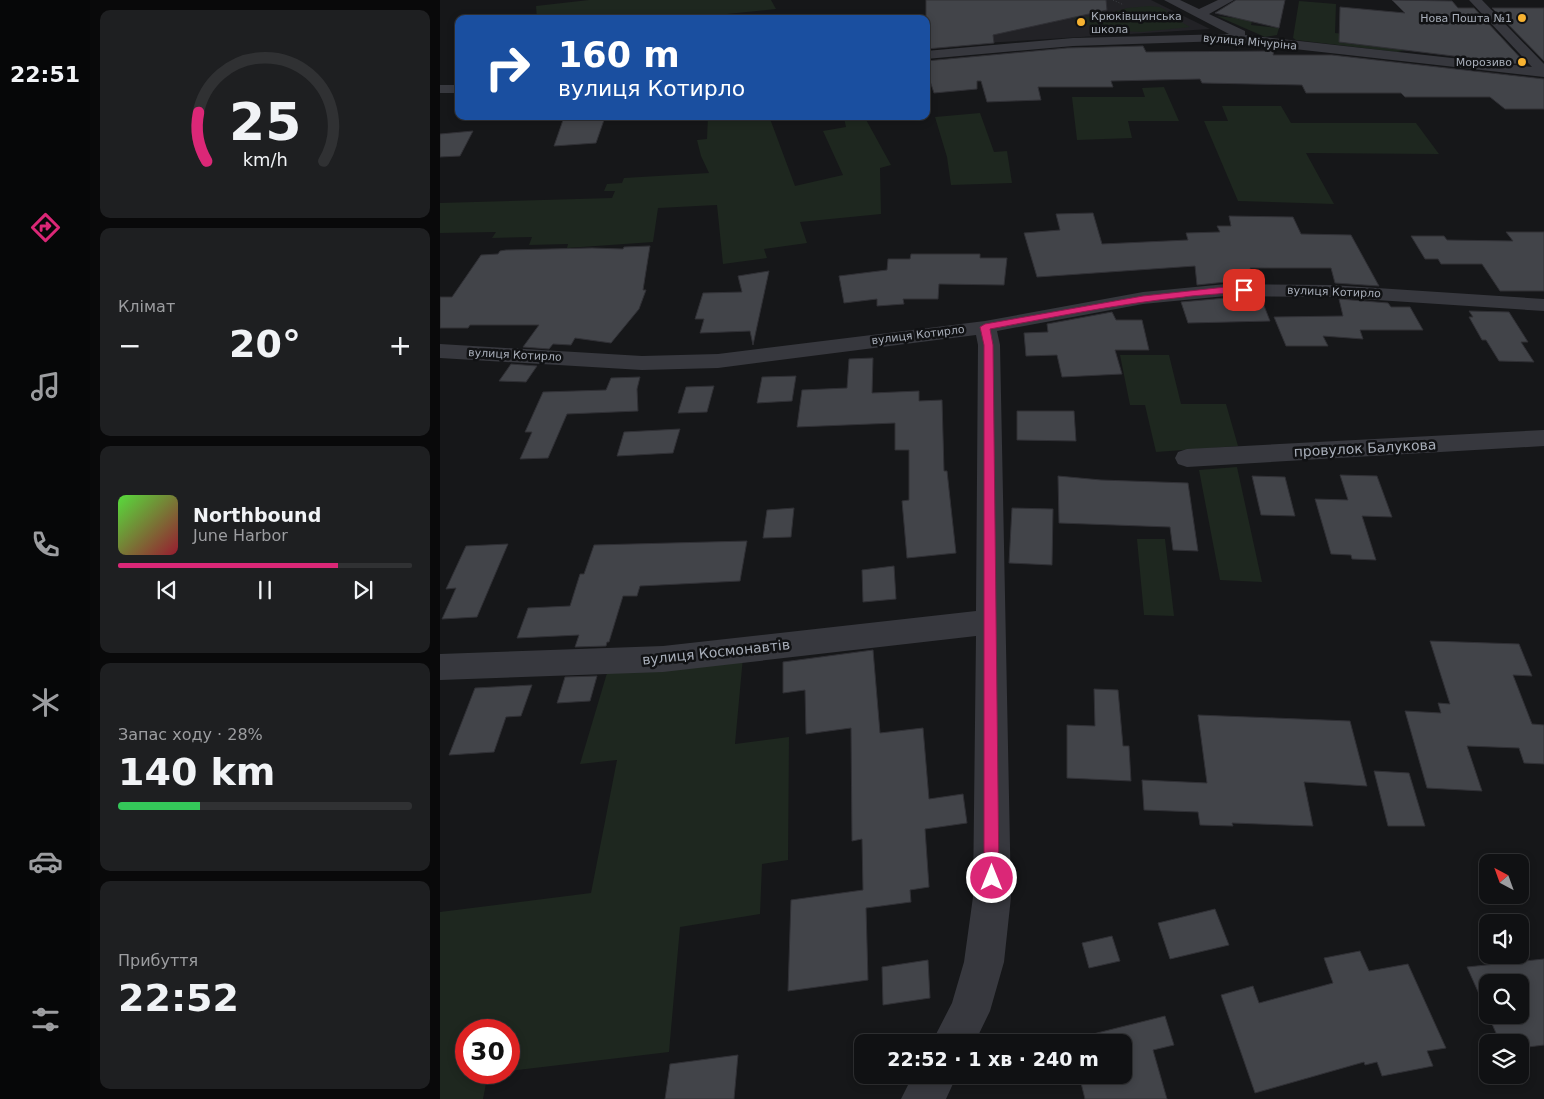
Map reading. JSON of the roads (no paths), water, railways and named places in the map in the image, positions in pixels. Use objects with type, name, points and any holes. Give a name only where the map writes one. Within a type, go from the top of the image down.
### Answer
[{"type":"street","points":[[1170,0],[1253,41]]},
{"type":"street","points":[[1199,14],[1228,0]]},
{"type":"street","points":[[1475,0],[1544,72]]},
{"type":"street","name":"вулиця Мічуріна","points":[[930,54],[1070,37],[1224,37],[1544,72]]},
{"type":"street","points":[[440,90],[455,89]]},
{"type":"street","name":"вулиця Котирло","points":[[440,351],[642,363],[718,361],[985,327],[1143,298],[1226,290],[1331,291],[1544,305]]},
{"type":"street","points":[[957,1034],[970,1011],[984,962],[992,898],[992,622],[988,345],[985,327]]},
{"type":"street","name":"провулок Балукова","points":[[1186,458],[1544,438]]},
{"type":"street","name":"вулиця Космонавтів","points":[[440,667],[663,659],[992,622]]},
{"type":"street","points":[[923,1099],[931,1084]]},
{"type":"place","name":"Нова Пошта №1","points":[[1522,18]]},
{"type":"place","name":"Крюківщинська школа","points":[[1081,22]]},
{"type":"place","name":"Морозиво","points":[[1522,62]]}]
